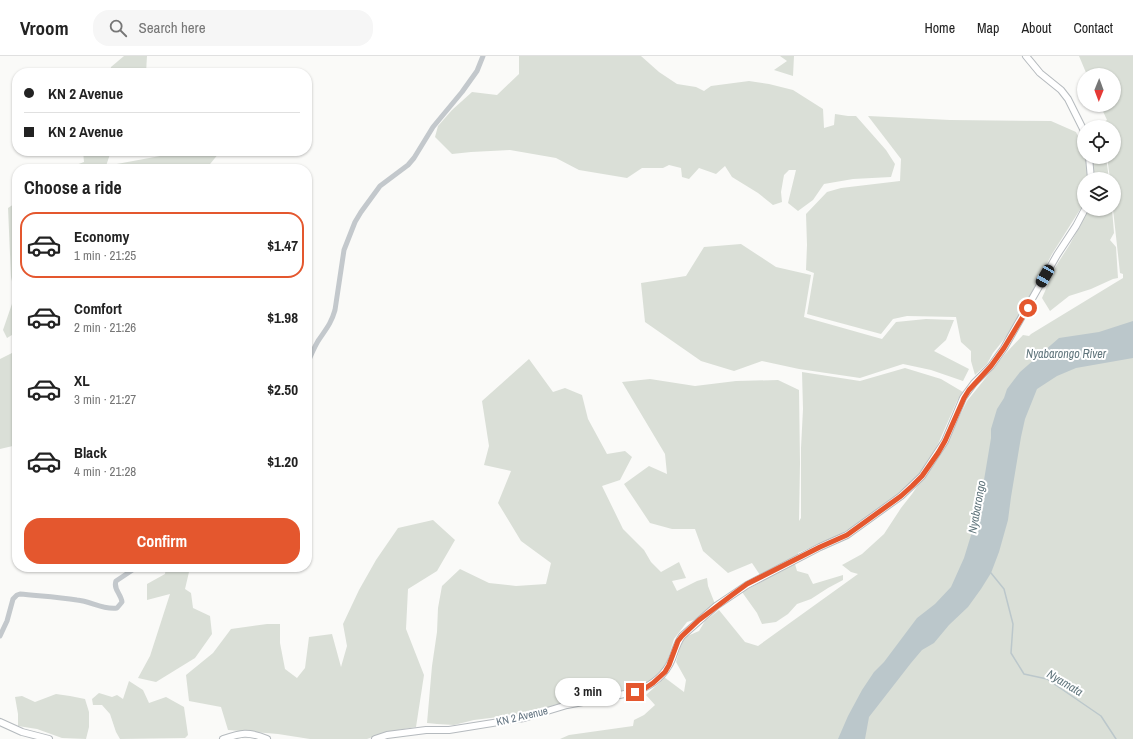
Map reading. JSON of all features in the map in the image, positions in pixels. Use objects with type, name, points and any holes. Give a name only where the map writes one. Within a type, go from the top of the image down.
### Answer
[{"type":"main road","points":[[1026,56],[1040,73],[1061,90],[1068,99],[1078,120]]},
{"type":"main road","name":"KN 2 Avenue","points":[[375,739],[393,734],[426,730],[449,730],[524,718],[567,705],[635,692],[644,689],[653,683],[665,672],[678,641],[682,636],[716,606],[747,584],[847,535],[901,496],[922,476],[945,441],[964,398],[1004,348],[1057,255],[1081,216]]},
{"type":"main road","points":[[0,722],[22,732],[49,739]]},
{"type":"main road","points":[[223,739],[236,735],[252,734],[267,739]]},
{"type":"street","points":[[312,354],[317,342],[329,327],[335,310],[344,250],[355,222],[380,186],[408,165],[414,158],[433,127],[477,71],[483,56]]},
{"type":"street","points":[[0,636],[7,621],[13,599],[17,595],[20,594],[76,600],[109,608],[117,608],[122,602],[116,588],[116,581],[130,572]]},
{"type":"shaded area","points":[[124,56],[147,56],[146,68],[111,67]]},
{"type":"shaded area","points":[[519,56],[641,56],[659,72],[677,84],[696,87],[704,91],[711,86],[749,81],[793,90],[823,109],[824,128],[834,125],[835,114],[856,116],[886,150],[895,164],[891,177],[853,179],[824,184],[813,200],[798,211],[788,203],[796,170],[789,170],[784,175],[781,192],[782,202],[773,205],[758,193],[732,177],[725,166],[716,174],[699,168],[689,179],[682,177],[681,168],[669,165],[663,168],[642,168],[627,178],[579,170],[556,158],[510,150],[452,154],[435,137],[438,126],[452,110],[472,92],[497,95],[519,74]]},
{"type":"shaded area","points":[[780,56],[794,56],[793,76],[774,70],[787,61]]},
{"type":"shaded area","points":[[1079,56],[1133,56],[1133,739],[560,739],[569,735],[633,726],[634,720],[644,715],[655,705],[646,695],[664,677],[684,692],[686,680],[676,662],[680,648],[685,637],[699,631],[705,621],[719,610],[745,642],[758,646],[858,574],[851,572],[842,565],[862,554],[884,534],[946,444],[967,401],[1005,354],[1023,335],[1029,336],[1123,278],[1123,274],[1120,273],[1114,216],[1121,216],[1121,172],[1109,172],[1108,164],[1121,164],[1121,120],[1107,120],[1103,112],[1121,112],[1121,68],[1084,68]]},
{"type":"shaded area","points":[[868,116],[950,120],[1051,121],[1076,132],[1077,134],[1077,164],[1087,164],[1088,172],[1077,172],[1077,214],[1052,254],[1013,328],[993,353],[987,364],[975,375],[971,361],[971,351],[961,342],[956,317],[907,316],[893,319],[881,334],[807,314],[814,273],[806,270],[806,214],[827,192],[841,188],[900,181],[901,159]]},
{"type":"shaded area","points":[[83,156],[109,156],[107,164],[79,164],[84,162]]},
{"type":"shaded area","points":[[160,156],[217,156],[210,164],[117,164]]},
{"type":"shaded area","points":[[1093,164],[1107,164],[1108,172],[1094,172]]},
{"type":"shaded area","points":[[12,205],[12,282],[11,277],[8,208]]},
{"type":"shaded area","points":[[1085,216],[1113,216],[1114,233],[1110,240],[1116,247],[1118,278],[1069,296],[1050,311],[1042,298],[1056,266]]},
{"type":"shaded area","points":[[741,244],[776,267],[811,275],[804,317],[882,339],[896,322],[926,319],[954,320],[946,340],[934,351],[969,369],[963,381],[931,370],[903,364],[860,378],[799,369],[762,361],[734,371],[701,361],[645,322],[641,283],[686,276],[704,247]]},
{"type":"shaded area","points":[[12,304],[12,335],[7,338],[3,330]]},
{"type":"shaded area","points":[[12,353],[12,446],[0,449],[0,359]]},
{"type":"shaded area","points":[[529,359],[553,392],[565,388],[582,395],[588,419],[607,454],[625,451],[632,457],[620,480],[602,486],[623,529],[644,550],[651,562],[661,572],[679,562],[686,578],[672,581],[677,591],[697,581],[707,578],[708,586],[715,604],[697,619],[687,622],[674,639],[663,670],[649,682],[631,690],[609,692],[587,697],[530,713],[474,720],[454,725],[427,723],[432,666],[437,632],[438,608],[442,586],[460,569],[489,583],[516,586],[546,584],[551,563],[521,541],[498,503],[511,471],[484,465],[489,446],[482,401]]},
{"type":"shaded area","points":[[905,368],[941,379],[963,392],[957,401],[938,444],[921,473],[898,494],[851,528],[833,538],[798,553],[798,555],[760,575],[752,563],[728,573],[703,551],[695,529],[672,529],[650,523],[624,484],[649,466],[667,474],[665,454],[622,382],[650,379],[695,386],[736,381],[778,380],[799,390],[799,521],[801,518],[801,448],[803,409],[802,372],[860,381]]},
{"type":"shaded area","points":[[433,520],[455,540],[437,571],[408,589],[406,629],[424,675],[416,727],[387,732],[367,739],[310,739],[278,734],[228,730],[221,707],[189,701],[186,675],[213,653],[231,629],[267,624],[280,624],[280,643],[285,669],[297,678],[305,668],[309,637],[332,634],[341,667],[347,646],[343,624],[359,590],[376,560],[398,528]]},
{"type":"shaded area","points":[[795,564],[797,571],[808,574],[813,584],[843,575],[843,580],[811,599],[797,604],[788,614],[776,622],[762,624],[757,613],[742,592]]},
{"type":"shaded area","points":[[165,572],[189,572],[185,589],[191,593],[193,608],[210,616],[212,634],[195,658],[156,682],[138,678],[150,656],[170,594],[147,600],[147,584],[165,574]]},
{"type":"shaded area","points":[[129,681],[143,690],[149,703],[166,697],[184,707],[188,735],[185,738],[120,739],[110,714],[102,705],[93,705],[92,699],[99,693],[112,697],[117,695],[123,699]]},
{"type":"shaded area","points":[[56,694],[85,699],[89,712],[89,727],[86,739],[62,738],[37,729],[18,726],[18,714],[15,697],[22,696],[35,702]]},
{"type":"water","name":"Nyabarongo River","points":[[1133,321],[1133,358],[1076,368],[1057,376],[1037,389],[1025,419],[1008,520],[999,552],[991,573],[968,607],[949,625],[934,643],[922,650],[869,717],[865,739],[838,739],[848,716],[874,672],[884,662],[917,618],[935,604],[951,587],[964,558],[972,532],[984,480],[991,438],[991,429],[997,409],[1004,398],[1007,389],[1020,372],[1059,338],[1099,332]]},
{"type":"waterway","name":"Nyamata","points":[[990,572],[1004,589],[1013,624],[1011,653],[1024,674],[1047,679],[1101,716],[1116,739]]},
{"type":"route","points":[[635,692],[644,689],[653,683],[665,672],[672,659],[678,641],[682,636],[699,620],[732,595],[747,584],[847,535],[860,527],[912,486],[922,476],[938,453],[969,390],[991,366],[1004,348],[1028,308]]},
{"type":"water label","name":"Nyabarongo","points":[[977,507]]}]
